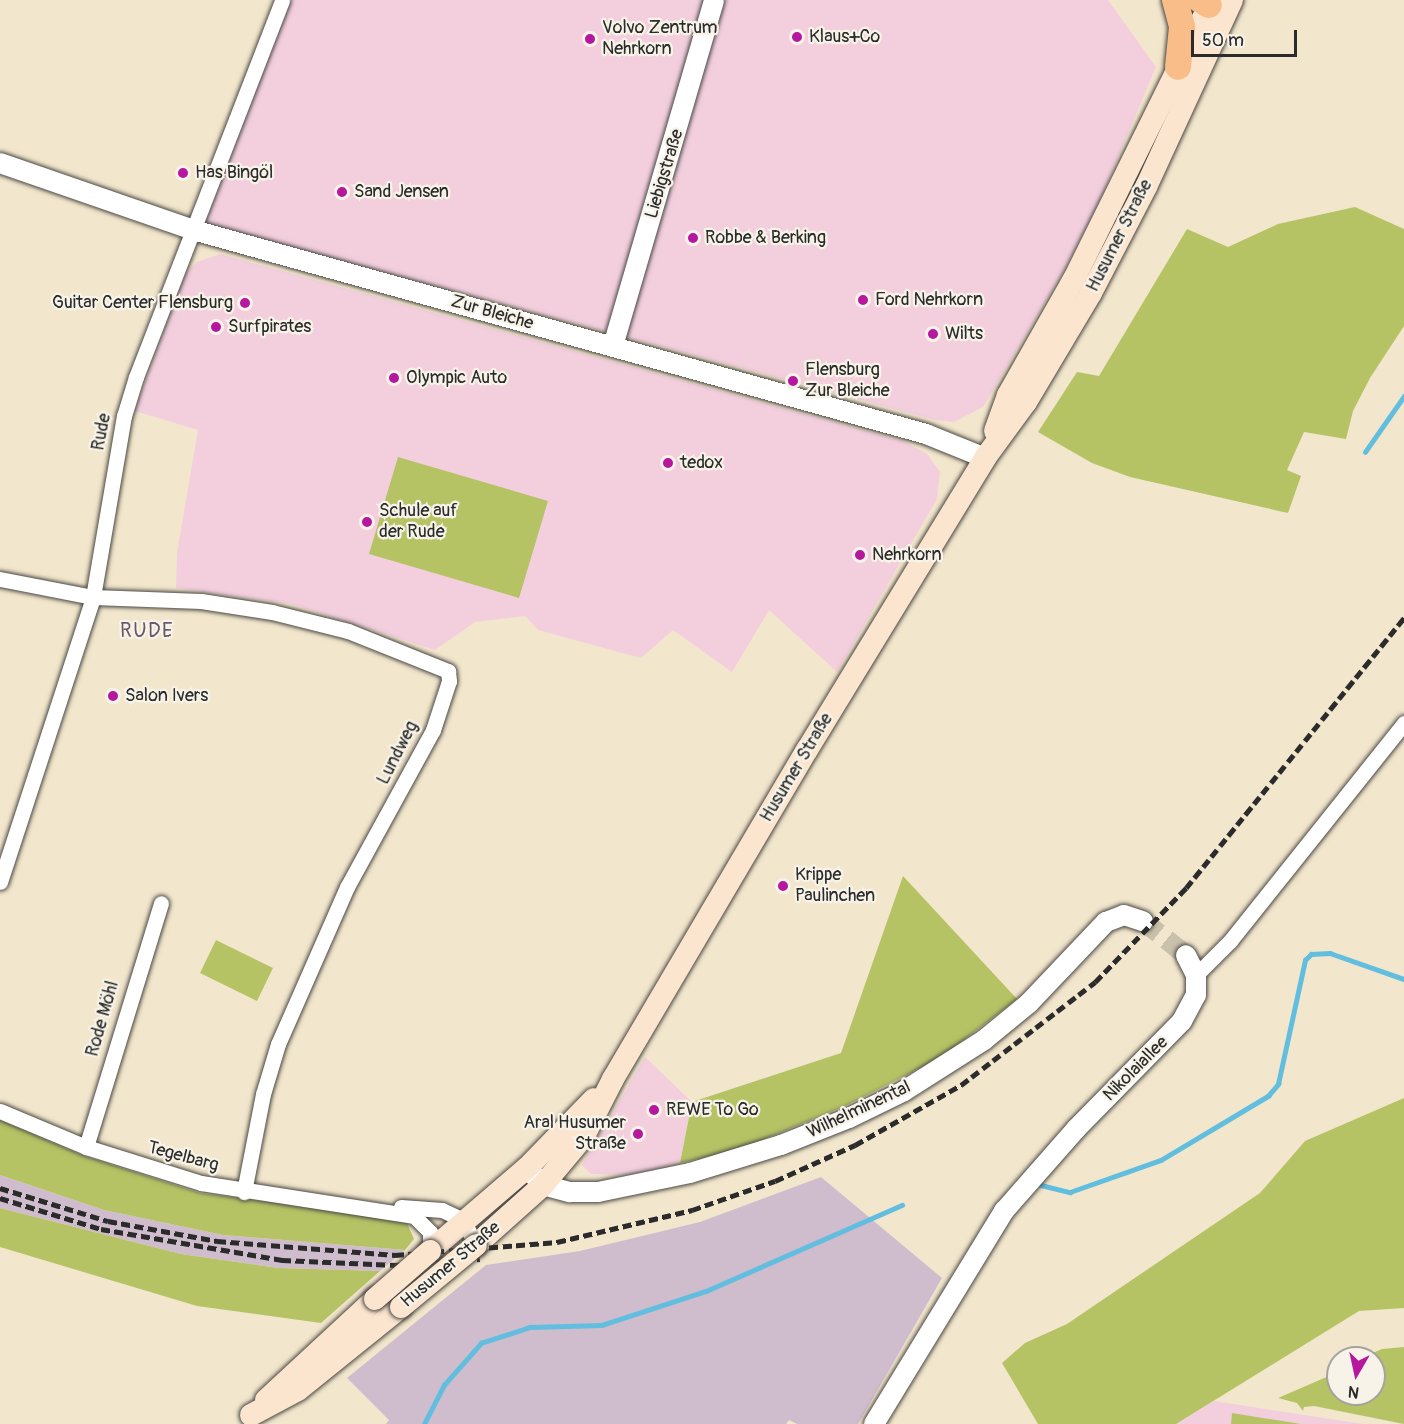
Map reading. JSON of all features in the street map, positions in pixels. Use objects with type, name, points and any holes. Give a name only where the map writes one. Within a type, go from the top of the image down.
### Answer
[{"type":"highway","points":[[1175,0],[1182,27],[1178,67]]},
{"type":"main road","name":"Husumer Straße","points":[[985,458],[1008,395],[1074,279],[1178,67],[1218,1]]},
{"type":"main road","name":"Husumer Straße","points":[[246,1420],[298,1390],[476,1245],[543,1185],[584,1136],[613,1078],[985,458],[1026,402],[1126,229],[1218,1]]},
{"type":"main road","name":"Husumer Straße","points":[[246,1420],[463,1220],[527,1168],[613,1078]]},
{"type":"street","name":"Rude","points":[[0,882],[67,683],[93,597],[124,416],[282,0]]},
{"type":"street","name":"Liebigstraße","points":[[613,346],[714,0]]},
{"type":"street","name":"Zur Bleiche","points":[[0,163],[193,230],[926,434],[985,458]]},
{"type":"street","points":[[0,579],[93,597]]},
{"type":"street","name":"Lundweg","points":[[93,597],[201,601],[272,612],[348,631],[448,671],[449,681],[434,730],[347,886],[278,1044],[263,1094],[244,1191]]},
{"type":"street","points":[[1186,955],[1196,975],[1230,941],[1404,723]]},
{"type":"street","name":"Rode Möhl","points":[[86,1147],[161,903]]},
{"type":"street","name":"Wilhelminental","points":[[543,1185],[570,1192],[598,1192],[642,1184],[781,1145],[849,1118],[904,1091],[984,1040],[1036,995],[1106,922],[1124,915],[1143,921]]},
{"type":"street","name":"Nikolaiallee","points":[[874,1424],[1004,1211],[1076,1129],[1182,1021],[1196,995],[1196,975]]},
{"type":"street","name":"Tegelbarg","points":[[0,1111],[86,1147],[192,1181],[244,1191],[365,1206],[442,1210],[463,1220]]},
{"type":"street","points":[[527,1168],[543,1185]]},
{"type":"street","name":"Tegelbarg","points":[[365,1206],[414,1216],[430,1232],[430,1251]]},
{"type":"street","points":[[463,1220],[476,1245]]},
{"type":"shaded area","points":[[275,0],[1108,0],[1156,67],[1095,212],[1064,270],[983,407],[954,422],[935,420],[191,220]]},
{"type":"shaded area","points":[[220,254],[903,441],[927,454],[940,472],[937,499],[837,672],[769,610],[732,672],[673,630],[641,658],[538,630],[525,616],[475,622],[435,650],[291,604],[176,588],[177,553],[198,430],[135,411],[184,275],[197,262]]},
{"type":"shaded area","points":[[645,1057],[692,1102],[680,1163],[633,1175],[591,1174],[582,1165]]},
{"type":"shaded area","points":[[0,1175],[104,1210],[223,1235],[405,1250],[380,1271],[278,1268],[181,1254],[0,1208]]},
{"type":"shaded area","points":[[821,1177],[942,1278],[858,1424],[797,1424],[789,1420],[786,1424],[386,1424],[389,1420],[347,1378],[486,1265],[580,1251],[700,1222]]},
{"type":"shaded area","points":[[1214,1401],[1363,1424],[1176,1424]]},
{"type":"green space","points":[[1355,207],[1404,229],[1404,326],[1370,378],[1353,411],[1346,439],[1304,432],[1287,470],[1301,476],[1288,513],[1130,477],[1092,463],[1038,432],[1077,372],[1099,376],[1187,229],[1228,247],[1278,224]]},
{"type":"green space","points":[[398,457],[548,501],[519,598],[369,554]]},
{"type":"green space","points":[[903,876],[1017,999],[940,1058],[845,1106],[737,1150],[680,1163],[692,1102],[841,1053]]},
{"type":"green space","points":[[216,940],[273,968],[257,1001],[200,973]]},
{"type":"green space","points":[[1404,1098],[1404,1308],[1359,1311],[1176,1424],[1038,1424],[1002,1363],[1025,1343],[1067,1324],[1260,1193],[1305,1141]]},
{"type":"green space","points":[[0,1120],[84,1156],[200,1193],[395,1218],[407,1223],[414,1239],[405,1250],[223,1235],[104,1210],[0,1175]]},
{"type":"green space","points":[[0,1208],[181,1254],[278,1268],[380,1271],[321,1323],[197,1306],[0,1247]]},
{"type":"green space","points":[[1404,1347],[1404,1424],[1314,1406],[1304,1407],[1303,1411],[1297,1403],[1278,1398],[1326,1377],[1326,1406],[1386,1406],[1386,1349]]},
{"type":"green space","points":[[1232,1413],[1301,1424],[1231,1424]]},
{"type":"waterway","points":[[1365,452],[1404,396]]},
{"type":"waterway","points":[[1041,1185],[1070,1192],[1161,1160],[1268,1096],[1278,1084],[1305,960],[1311,954],[1330,953],[1404,979]]},
{"type":"waterway","points":[[424,1424],[444,1385],[481,1343],[530,1327],[602,1325],[706,1291],[902,1205]]},
{"type":"tunnel","points":[[1143,921],[1186,955]]},
{"type":"railway","points":[[0,1188],[108,1221],[217,1241],[395,1255],[557,1242],[692,1210],[775,1181],[855,1145],[961,1085],[1095,982],[1186,888],[1404,618]]},
{"type":"railway","points":[[0,1198],[101,1229],[282,1260],[396,1265],[480,1259]]},
{"type":"place","name":"Klaus+Co","points":[[797,37]]},
{"type":"place","name":"Volvo Zentrum Nehrkorn","points":[[590,39]]},
{"type":"place","name":"Has Bingöl","points":[[183,173]]},
{"type":"place","name":"Sand Jensen","points":[[342,192]]},
{"type":"place","name":"Robbe & Berking","points":[[693,238]]},
{"type":"place","name":"Ford Nehrkorn","points":[[863,300]]},
{"type":"place","name":"Guitar Center Flensburg","points":[[245,303]]},
{"type":"place","name":"Surfpirates","points":[[216,327]]},
{"type":"place","name":"Wilts","points":[[933,334]]},
{"type":"place","name":"Olympic Auto","points":[[394,378]]},
{"type":"place","name":"Flensburg Zur Bleiche","points":[[793,381]]},
{"type":"place","name":"tedox","points":[[668,463]]},
{"type":"place","name":"Schule auf der Rude","points":[[367,522]]},
{"type":"place","name":"Nehrkorn","points":[[860,555]]},
{"type":"place","name":"Salon Ivers","points":[[113,696]]},
{"type":"place","name":"Krippe Paulinchen","points":[[783,886]]},
{"type":"place","name":"REWE To Go","points":[[654,1110]]},
{"type":"place","name":"Aral Husumer Straße","points":[[638,1134]]},
{"type":"district","name":"RUDE","points":[[147,630]]}]
